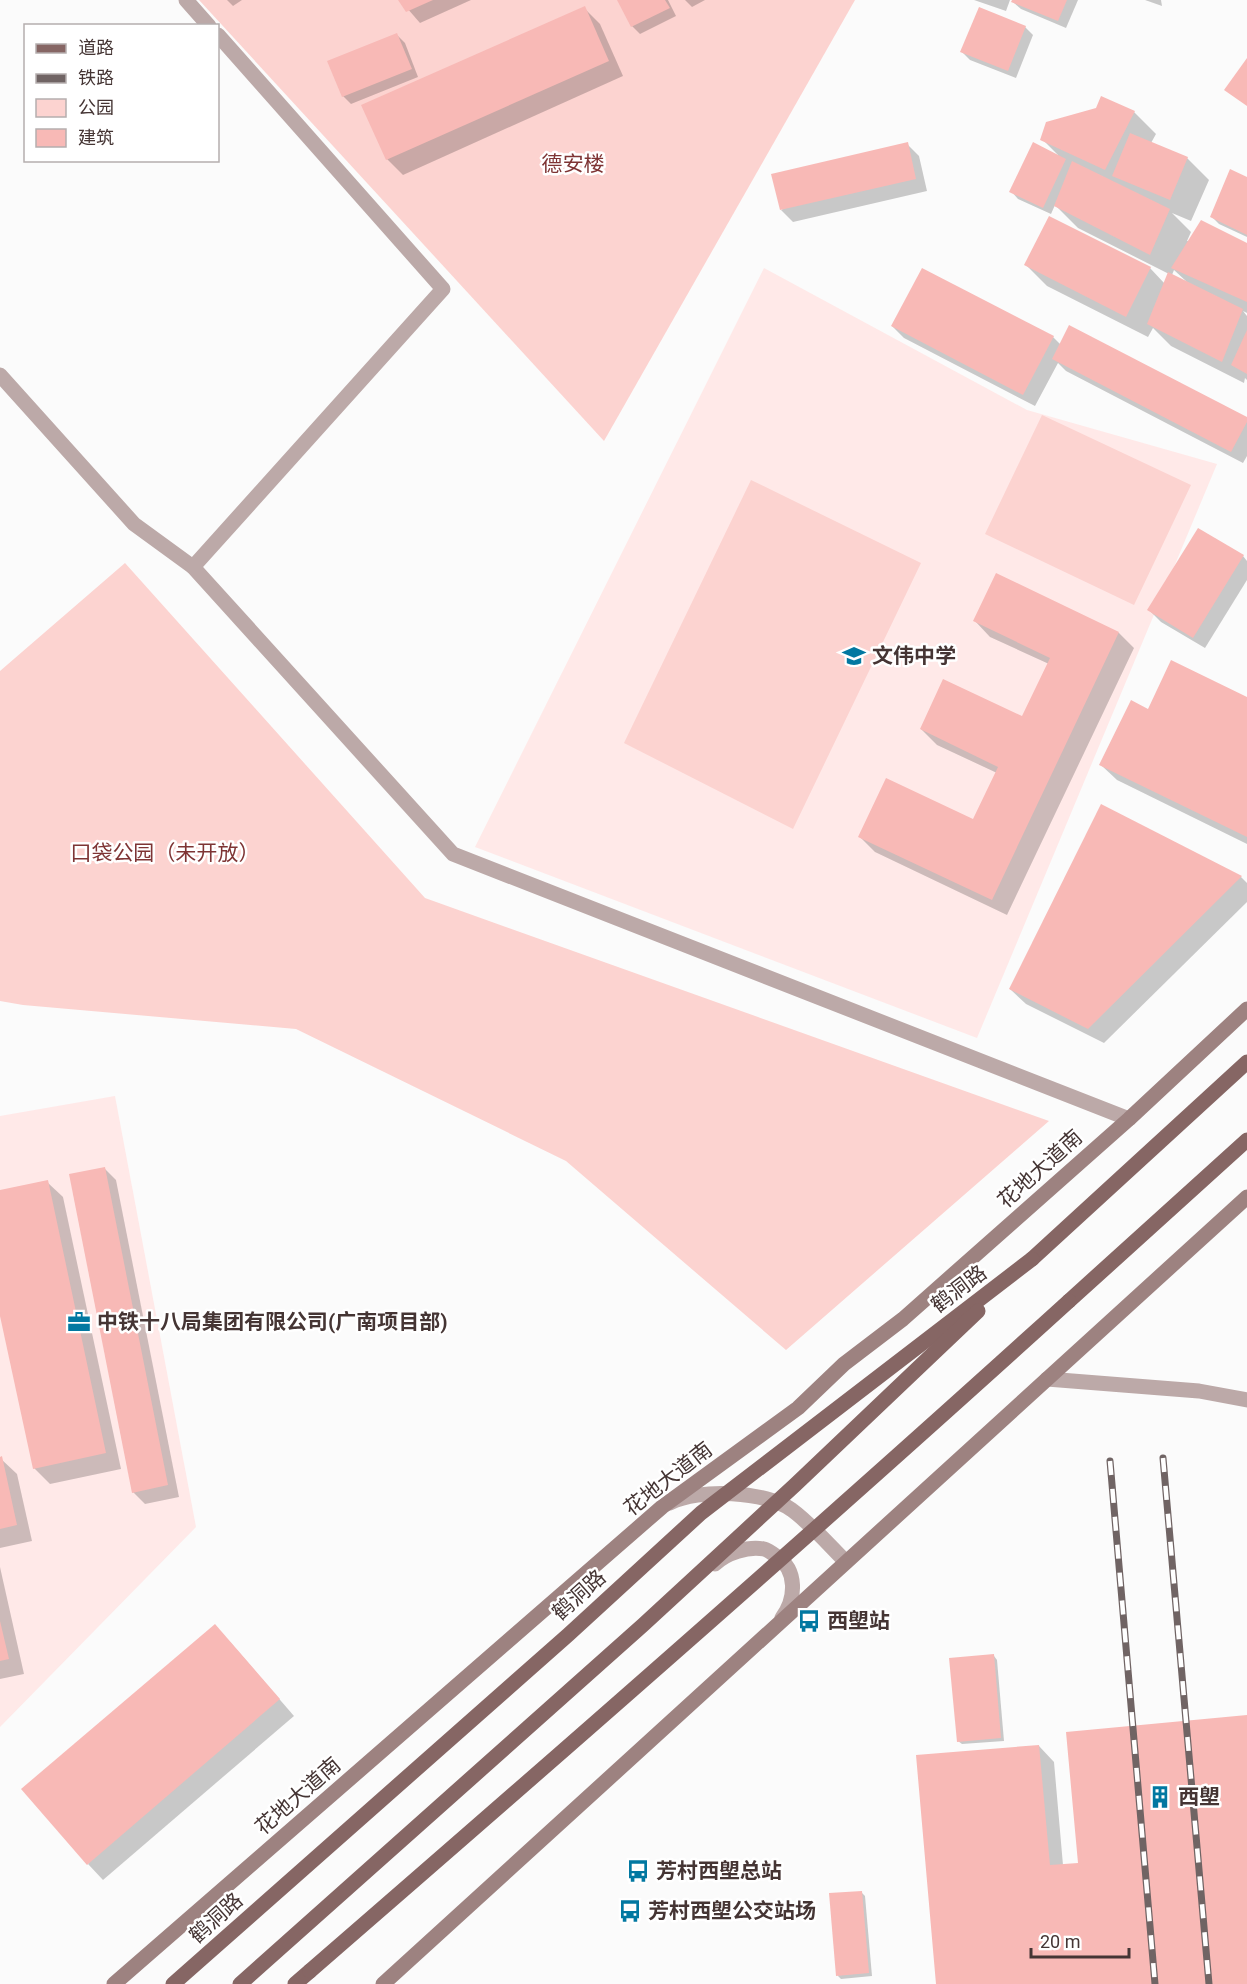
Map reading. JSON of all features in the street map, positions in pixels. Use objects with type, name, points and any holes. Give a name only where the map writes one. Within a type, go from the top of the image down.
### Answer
[{"type":"main road","name":"花地大道南","points":[[114,1984],[662,1507],[798,1408],[844,1364],[903,1319],[1129,1119],[1247,1008]]},
{"type":"main road","points":[[240,1984],[643,1625],[795,1485],[1032,1259],[1247,1062]]},
{"type":"main road","points":[[297,1984],[839,1509],[1247,1140]]},
{"type":"main road","points":[[383,1984],[1247,1197]]},
{"type":"main road","name":"鹤洞路","points":[[173,1984],[701,1513],[1032,1259]]},
{"type":"street","points":[[186,0],[207,24]]},
{"type":"street","points":[[193,567],[443,289],[219,36]]},
{"type":"street","points":[[0,375],[134,524],[193,567],[453,854],[1129,1119]]},
{"type":"street","points":[[1047,1379],[1199,1391],[1247,1400]]},
{"type":"street","points":[[662,1507],[675,1500],[694,1496],[747,1495],[771,1500],[792,1509],[846,1562]]},
{"type":"street","points":[[235,1984],[718,1560],[734,1552],[753,1549],[765,1549],[781,1559],[788,1568],[793,1582],[793,1598],[788,1611],[777,1625]]},
{"type":"shaded area","name":"文伟中学","points":[[764,268],[1027,410],[1217,464],[977,1038],[475,847]]},
{"type":"shaded area","name":"中铁十八局集团有限公司(广南项目部)","points":[[115,1096],[196,1527],[0,1727],[0,1116]]},
{"type":"green space","name":"德安楼","points":[[199,0],[855,0],[604,441]]},
{"type":"green space","points":[[1042,415],[1191,485],[1134,605],[985,534]]},
{"type":"green space","points":[[751,480],[921,563],[793,829],[624,743]]},
{"type":"green space","name":"口袋公园（未开放）","points":[[125,563],[425,898],[1049,1121],[786,1350],[566,1161],[296,1029],[23,1005],[0,1001],[0,671]]},
{"type":"building","points":[[398,0],[433,0],[406,12]]},
{"type":"building","points":[[617,0],[665,0],[670,8],[631,27]]},
{"type":"building","points":[[1012,0],[1067,0],[1058,21],[1011,2]]},
{"type":"building","points":[[585,6],[609,61],[386,160],[361,105]]},
{"type":"building","points":[[979,7],[1026,26],[1008,71],[960,52]]},
{"type":"building","points":[[397,33],[412,69],[342,97],[327,61]]},
{"type":"building","points":[[1247,58],[1247,106],[1224,90]]},
{"type":"building","points":[[1101,96],[1135,111],[1105,170],[1040,140],[1046,122],[1096,108]]},
{"type":"building","points":[[1130,133],[1188,157],[1170,200],[1112,176]]},
{"type":"building","points":[[908,142],[916,179],[780,210],[771,174]]},
{"type":"building","points":[[1033,142],[1066,159],[1043,208],[1009,192]]},
{"type":"building","points":[[1072,161],[1170,209],[1150,255],[1054,206]]},
{"type":"building","points":[[1230,169],[1247,177],[1247,235],[1210,217]]},
{"type":"building","points":[[1049,216],[1151,267],[1126,317],[1024,265]]},
{"type":"building","points":[[1201,220],[1247,243],[1247,302],[1171,268]]},
{"type":"building","points":[[922,268],[1054,336],[1023,395],[891,326]]},
{"type":"building","points":[[1168,272],[1243,309],[1222,362],[1147,324]]},
{"type":"building","points":[[1069,325],[1247,417],[1247,422],[1231,452],[1052,359]]},
{"type":"building","points":[[1247,330],[1247,374],[1231,365]]},
{"type":"building","points":[[1198,528],[1244,555],[1193,638],[1147,610]]},
{"type":"building","points":[[996,573],[1119,632],[992,900],[858,837],[886,778],[973,819],[998,767],[920,729],[943,679],[1022,716],[1050,658],[973,621]]},
{"type":"building","points":[[1171,660],[1247,697],[1247,837],[1099,765],[1131,700],[1148,709]]},
{"type":"building","points":[[1101,804],[1242,876],[1088,1029],[1009,989]]},
{"type":"building","points":[[105,1167],[168,1485],[132,1493],[69,1174]]},
{"type":"building","points":[[48,1180],[106,1453],[33,1469],[0,1316],[0,1190]]},
{"type":"building","points":[[2,1456],[17,1525],[0,1529],[0,1457]]},
{"type":"building","points":[[0,1621],[9,1659],[0,1661]]},
{"type":"building","points":[[215,1624],[280,1699],[87,1865],[21,1789]]},
{"type":"building","points":[[994,1654],[1001,1738],[957,1742],[949,1658]]},
{"type":"building","name":"西塱","points":[[1247,1715],[1247,1984],[936,1984],[916,1755],[1039,1745],[1050,1865],[1078,1863],[1066,1732]]},
{"type":"building","points":[[862,1891],[869,1973],[836,1976],[829,1893]]},
{"type":"railway","points":[[1163,1458],[1209,1984]]},
{"type":"railway","points":[[1110,1461],[1155,1984]]},
{"type":"place","name":"文伟中学","points":[[854,656]]},
{"type":"place","name":"中铁十八局集团有限公司(广南项目部)","points":[[79,1322]]},
{"type":"place","name":"西塱站","points":[[809,1621]]},
{"type":"place","name":"西塱","points":[[1160,1797]]},
{"type":"place","name":"芳村西塱总站","points":[[638,1871]]},
{"type":"place","name":"芳村西塱公交站场","points":[[630,1911]]}]
